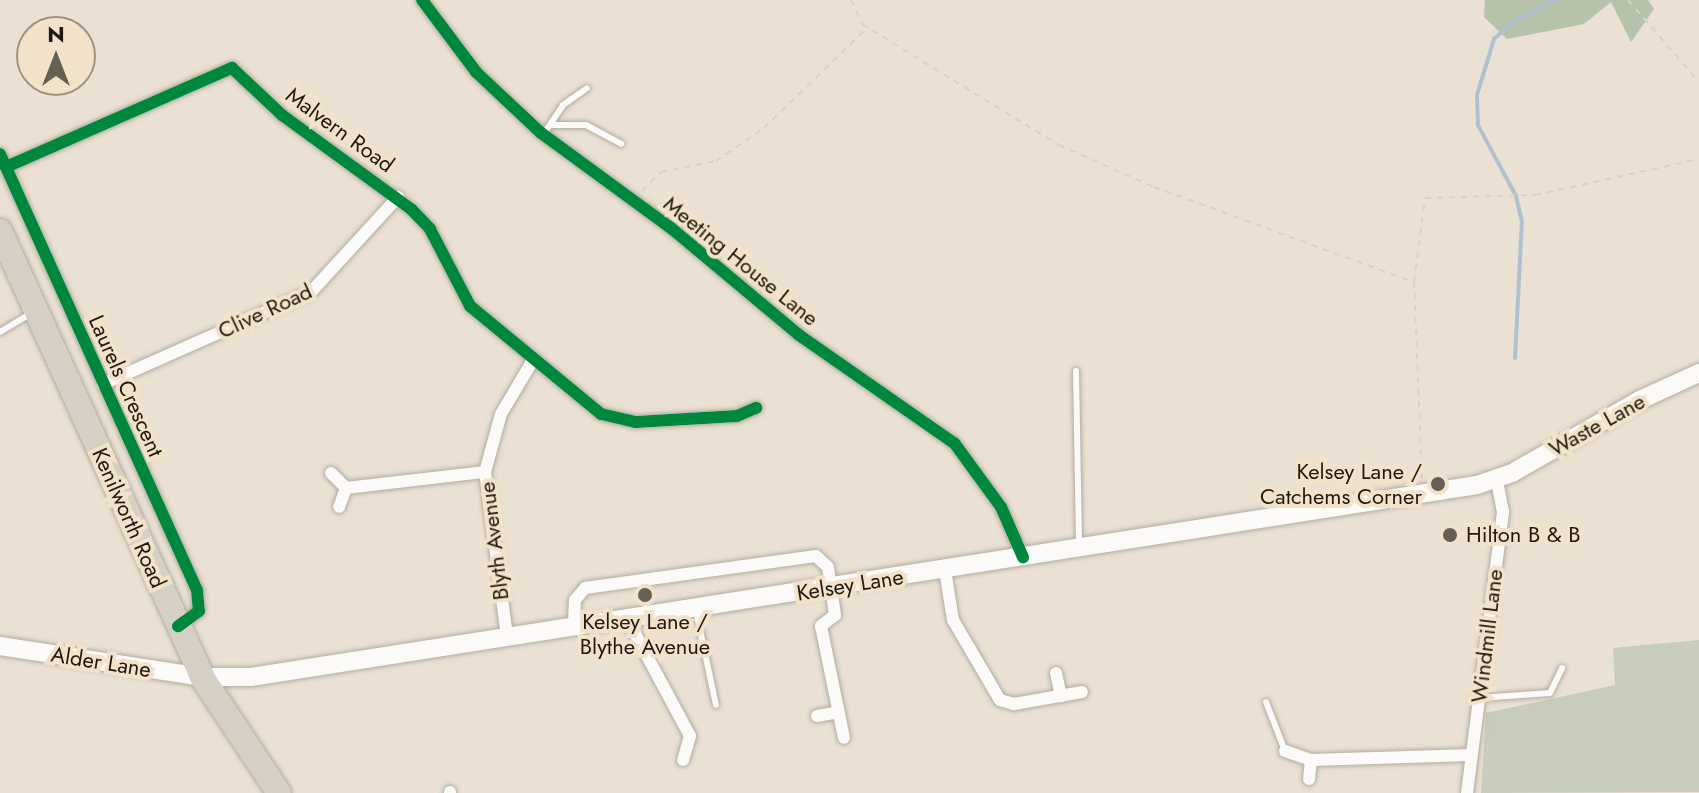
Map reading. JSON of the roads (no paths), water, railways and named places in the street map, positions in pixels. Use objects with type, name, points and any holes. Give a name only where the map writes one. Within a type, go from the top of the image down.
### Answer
[{"type":"highway","name":"Kenilworth Road","points":[[0,231],[202,677],[279,793]]},
{"type":"main road","name":"Waste Lane","points":[[1497,480],[1640,400],[1699,373]]},
{"type":"main road","name":"Kelsey Lane","points":[[202,677],[251,677],[945,570],[1497,480]]},
{"type":"main road","name":"Alder Lane","points":[[0,646],[202,677]]},
{"type":"street","name":"Meeting House Lane","points":[[422,0],[476,72],[799,335],[955,444],[1001,507],[1023,557]]},
{"type":"street","name":"Malvern Road","points":[[6,167],[232,68],[282,115],[398,197]]},
{"type":"street","name":"Laurels Crescent","points":[[0,154],[197,590],[199,611],[178,626]]},
{"type":"street","points":[[398,197],[430,229],[470,306],[533,360],[615,420],[737,416],[756,408]]},
{"type":"street","name":"Clive Road","points":[[103,384],[311,292],[398,197]]},
{"type":"street","name":"Blyth Avenue","points":[[507,636],[485,472],[501,414],[533,360]]},
{"type":"street","points":[[346,488],[485,472]]},
{"type":"street","points":[[331,473],[346,488]]},
{"type":"street","name":"Windmill Lane","points":[[1467,793],[1503,512],[1497,480]]},
{"type":"street","points":[[339,507],[346,488]]},
{"type":"street","points":[[574,626],[575,600],[585,588],[805,554],[823,558],[835,615],[821,626],[844,738]]},
{"type":"street","points":[[945,570],[953,620],[1000,700],[1014,704],[1082,692]]},
{"type":"street","points":[[626,617],[690,736],[683,760]]},
{"type":"street","points":[[1056,673],[1061,696]]},
{"type":"street","points":[[817,716],[839,712]]},
{"type":"street","points":[[1285,751],[1311,760],[1471,755]]},
{"type":"street","points":[[1309,779],[1311,760]]},
{"type":"lane","points":[[547,130],[563,105],[587,88]]},
{"type":"lane","points":[[547,130],[586,125],[621,144]]},
{"type":"lane","points":[[0,332],[36,312]]},
{"type":"lane","points":[[1076,371],[1079,548]]},
{"type":"lane","points":[[695,607],[716,705]]},
{"type":"lane","points":[[1479,698],[1550,693],[1562,668]]},
{"type":"lane","points":[[1266,702],[1285,751]]},
{"type":"waterway","points":[[1515,358],[1522,222],[1516,196],[1478,125],[1477,95],[1494,39],[1513,22],[1556,0]]},
{"type":"place","name":"Kelsey Lane / Catchems Corner","points":[[1438,484]]},
{"type":"place","name":"Hilton B & B","points":[[1450,535]]},
{"type":"place","name":"Kelsey Lane / Blythe Avenue","points":[[645,595]]}]
